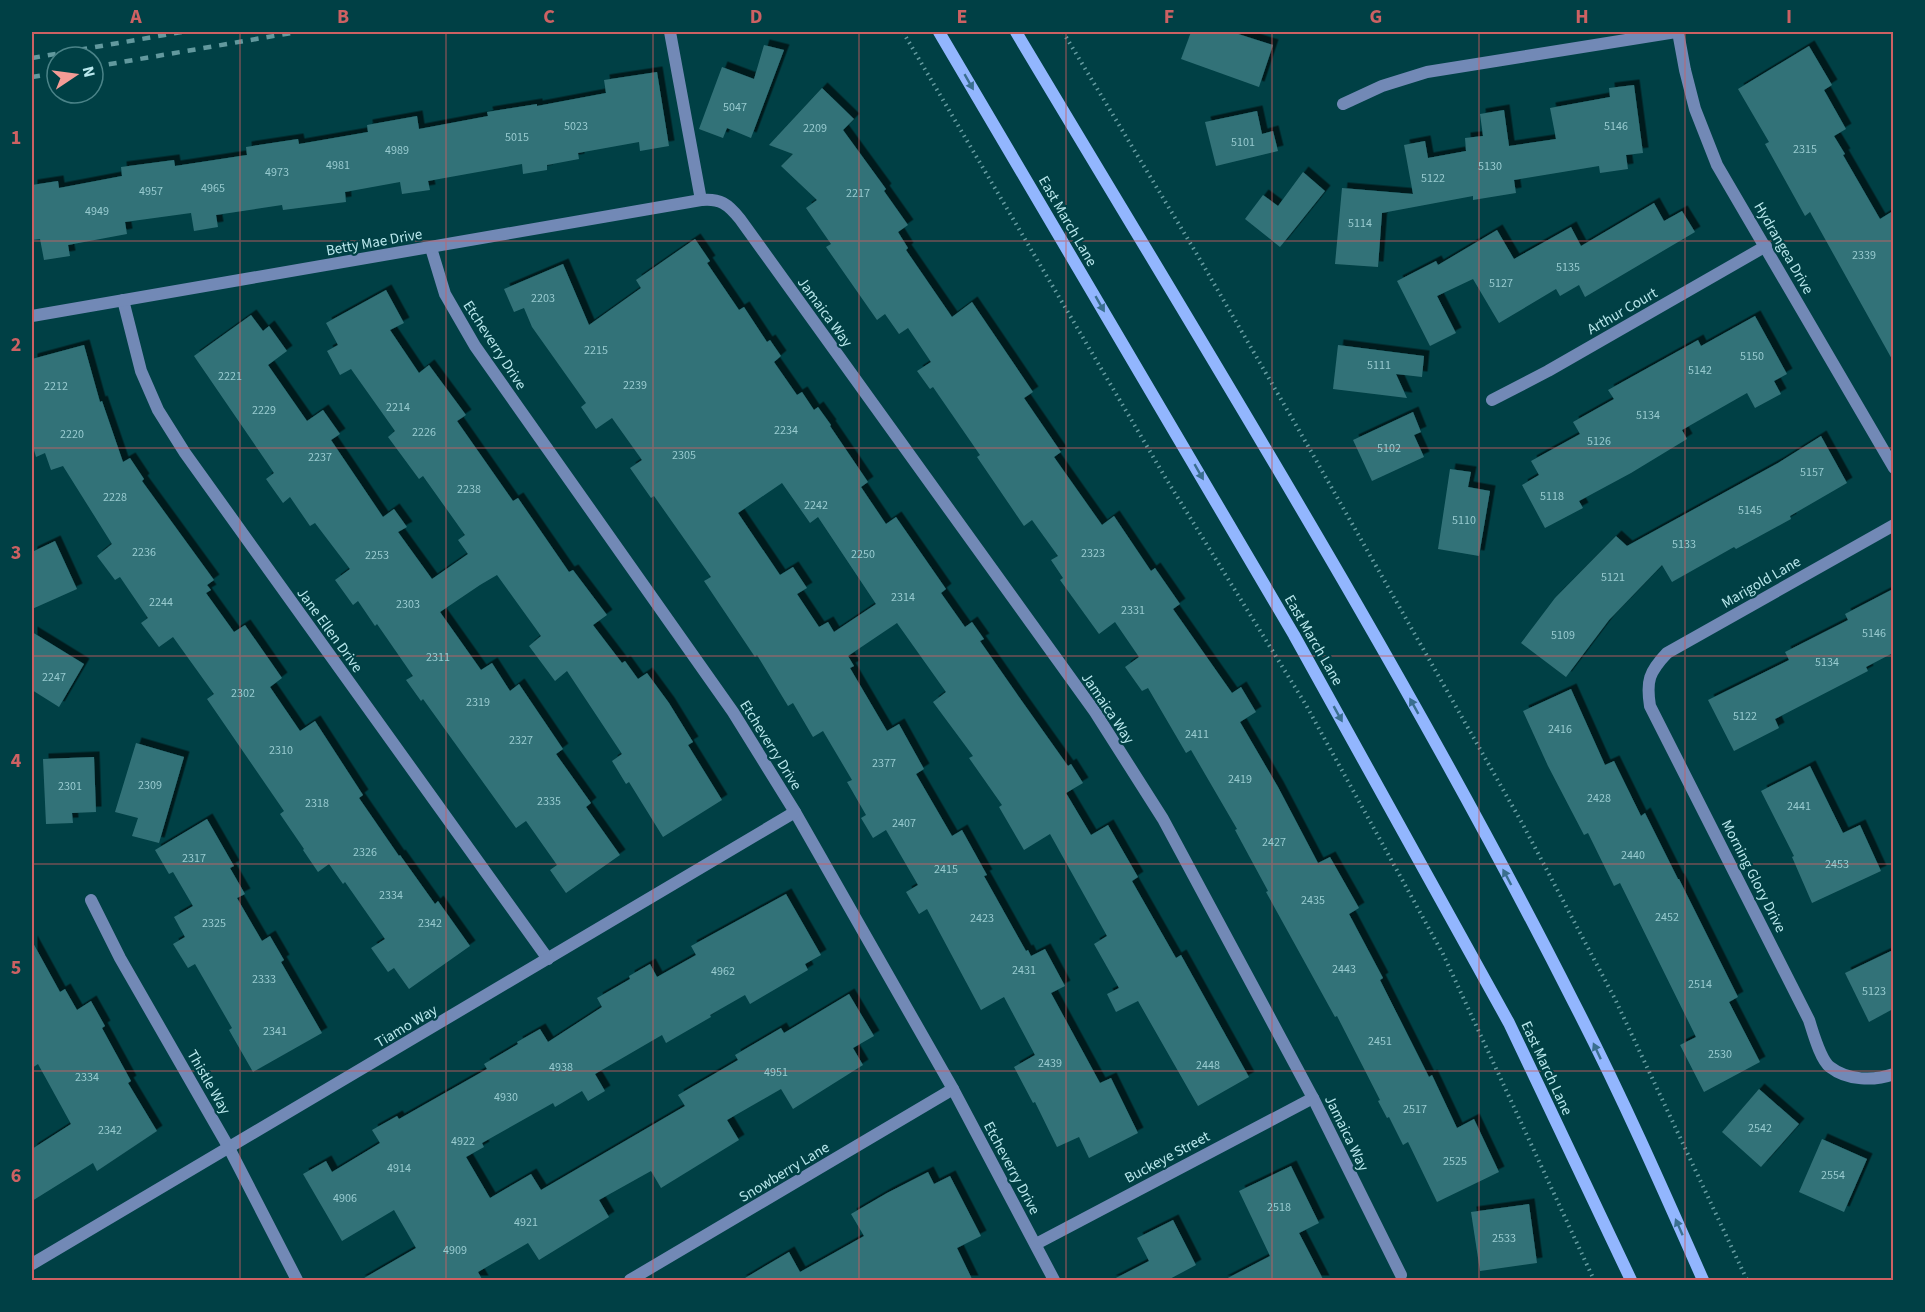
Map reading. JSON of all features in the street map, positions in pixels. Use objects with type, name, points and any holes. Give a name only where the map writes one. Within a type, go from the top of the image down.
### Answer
[{"type":"main road","name":"East March Lane","points":[[939,32],[1294,635],[1446,908],[1509,1023],[1631,1281]]},
{"type":"main road","points":[[1016,32],[1351,594],[1467,801],[1574,1002],[1703,1281]]},
{"type":"street","points":[[670,32],[701,200]]},
{"type":"street","points":[[1343,104],[1382,86],[1427,72],[1677,32]]},
{"type":"street","name":"Hydrangea Drive","points":[[1677,32],[1695,109],[1717,165],[1893,468]]},
{"type":"street","name":"Betty Mae Drive","points":[[32,316],[701,200],[722,201]]},
{"type":"street","name":"Jamaica Way","points":[[722,201],[740,219],[1095,712],[1163,819],[1313,1098],[1401,1275]]},
{"type":"street","name":"Arthur Court","points":[[1492,400],[1766,246]]},
{"type":"street","name":"Etcheverry Drive","points":[[431,248],[445,294],[475,346],[734,712],[795,812],[954,1089],[1054,1281]]},
{"type":"street","name":"Jane Ellen Drive","points":[[123,300],[141,371],[158,410],[185,453],[548,959]]},
{"type":"street","name":"Marigold Lane","points":[[1650,674],[1667,653],[1893,525]]},
{"type":"street","name":"Morning Glory Drive","points":[[1650,674],[1647,688],[1650,706],[1809,1020],[1829,1067],[1854,1078],[1880,1078],[1893,1074]]},
{"type":"street","name":"Tiamo Way","points":[[32,1264],[795,812]]},
{"type":"street","name":"Thistle Way","points":[[91,900],[120,958],[229,1148],[297,1281]]},
{"type":"street","name":"Snowberry Lane","points":[[630,1281],[954,1089]]},
{"type":"street","name":"Buckeye Street","points":[[1036,1244],[1313,1098]]},
{"type":"path","points":[[903,32],[1165,477],[1306,705],[1443,954],[1594,1281]]},
{"type":"path","points":[[1063,32],[1289,412],[1522,823],[1615,999],[1747,1281]]},
{"type":"building","points":[[1191,32],[1232,32],[1273,45],[1259,87],[1181,59]]},
{"type":"building","points":[[764,45],[784,50],[751,138],[727,128],[723,138],[699,129],[722,67],[754,79]]},
{"type":"building","points":[[1809,46],[1832,85],[1824,90],[1846,129],[1834,136],[1845,154],[1843,155],[1880,219],[1893,211],[1893,361],[1810,212],[1805,216],[1765,144],[1769,142],[1738,89]]},
{"type":"building","points":[[657,72],[669,146],[640,151],[639,142],[578,153],[579,159],[547,165],[547,170],[523,174],[522,164],[428,181],[430,190],[402,194],[400,182],[345,192],[346,202],[283,210],[282,205],[216,215],[218,227],[194,231],[191,213],[125,222],[127,234],[68,245],[70,256],[44,260],[40,239],[32,240],[32,185],[58,181],[59,188],[122,176],[121,167],[174,160],[175,166],[247,155],[246,147],[298,139],[299,144],[368,132],[367,125],[417,116],[419,129],[488,116],[487,112],[537,104],[537,106],[606,93],[604,80]]},
{"type":"building","points":[[1634,85],[1643,153],[1626,155],[1628,169],[1600,173],[1599,166],[1514,180],[1516,193],[1473,200],[1473,196],[1382,213],[1378,267],[1335,264],[1342,188],[1413,194],[1404,145],[1425,141],[1428,158],[1466,151],[1465,138],[1483,136],[1480,114],[1504,110],[1509,146],[1556,139],[1550,108],[1610,97],[1609,88]]},
{"type":"building","points":[[822,88],[854,119],[843,130],[886,189],[884,191],[908,225],[898,232],[908,248],[906,250],[952,317],[972,302],[1033,392],[1024,398],[1061,452],[1054,457],[1102,525],[1114,516],[1151,571],[1155,568],[1180,604],[1173,609],[1232,693],[1241,687],[1256,712],[1240,722],[1318,863],[1330,857],[1359,908],[1349,914],[1383,978],[1380,980],[1429,1077],[1432,1075],[1457,1128],[1474,1119],[1499,1172],[1437,1202],[1408,1142],[1403,1145],[1389,1117],[1387,1118],[1337,1016],[1335,1017],[1266,892],[1268,891],[1235,830],[1237,829],[1191,750],[1186,753],[1148,688],[1142,691],[1125,667],[1139,657],[1115,622],[1099,634],[1060,580],[1063,578],[1051,560],[1058,556],[1032,520],[1024,526],[977,457],[980,455],[933,387],[930,389],[917,371],[931,362],[908,328],[899,334],[885,314],[877,320],[826,247],[831,244],[806,208],[817,200],[781,166],[793,154],[769,145]]},
{"type":"building","points":[[1257,111],[1262,134],[1273,131],[1278,151],[1216,166],[1205,122]]},
{"type":"building","points":[[1303,172],[1325,191],[1280,247],[1245,219],[1263,195],[1278,206]]},
{"type":"building","points":[[1654,203],[1664,221],[1682,211],[1695,232],[1585,297],[1579,285],[1560,296],[1556,289],[1499,323],[1473,279],[1437,296],[1456,333],[1430,346],[1397,281],[1436,261],[1438,265],[1497,230],[1514,259],[1571,227],[1581,246]]},
{"type":"building","points":[[695,239],[710,261],[707,263],[739,310],[744,307],[767,342],[770,340],[781,356],[774,362],[797,395],[802,392],[814,410],[818,407],[831,425],[868,482],[861,487],[886,524],[896,517],[946,589],[941,593],[965,627],[972,622],[984,639],[980,641],[1019,697],[1068,766],[1071,764],[1083,783],[1066,793],[1091,835],[1108,825],[1138,877],[1132,881],[1176,958],[1181,955],[1249,1077],[1198,1106],[1138,1001],[1116,1012],[1107,994],[1119,988],[1094,944],[1107,936],[1050,834],[1024,850],[999,807],[1002,805],[969,758],[973,756],[933,702],[946,692],[897,623],[848,656],[854,666],[850,668],[887,731],[899,724],[924,769],[916,774],[952,836],[962,830],[987,875],[984,876],[1026,951],[1028,950],[1031,956],[1045,949],[1065,986],[1051,993],[1100,1083],[1111,1078],[1138,1133],[1089,1158],[1079,1137],[1057,1147],[1035,1102],[1033,1103],[1014,1067],[1035,1055],[1004,997],[981,1010],[927,909],[919,914],[906,892],[918,885],[886,830],[873,838],[861,818],[866,815],[847,782],[852,780],[823,731],[813,737],[793,703],[788,706],[757,655],[755,657],[704,581],[711,577],[654,496],[651,498],[630,468],[642,460],[612,418],[596,429],[581,407],[586,403],[532,327],[524,308],[514,312],[504,289],[563,264],[589,325],[641,288],[636,280]],"holes":[[[782,483],[810,523],[818,517],[876,604],[834,632],[828,622],[819,627],[797,594],[807,588],[793,567],[780,575],[738,513]]]},
{"type":"building","points":[[386,290],[404,323],[390,330],[419,373],[429,365],[466,415],[457,421],[513,501],[518,498],[569,572],[573,570],[607,615],[593,625],[622,663],[625,661],[638,679],[647,673],[669,703],[693,742],[688,745],[722,800],[663,837],[629,782],[626,784],[612,761],[622,754],[567,671],[555,681],[529,646],[541,636],[497,575],[480,585],[440,612],[481,670],[492,663],[510,691],[519,684],[563,749],[556,754],[591,803],[586,807],[620,855],[566,893],[550,870],[557,865],[526,821],[516,828],[423,699],[421,701],[406,680],[413,676],[377,624],[375,626],[358,601],[353,605],[335,580],[350,569],[315,523],[310,526],[290,497],[283,503],[266,479],[274,473],[194,356],[251,315],[263,331],[269,326],[287,351],[268,365],[307,421],[323,410],[340,434],[331,440],[383,517],[394,509],[407,527],[398,532],[432,579],[468,554],[458,540],[465,535],[423,476],[419,479],[388,437],[395,431],[351,369],[340,375],[327,351],[338,345],[326,323]]},
{"type":"building","points":[[1755,316],[1787,374],[1774,381],[1781,394],[1755,408],[1747,393],[1682,430],[1687,439],[1579,501],[1583,508],[1545,528],[1522,485],[1539,475],[1531,461],[1580,434],[1573,422],[1614,399],[1608,390],[1698,340],[1701,346]]},
{"type":"building","points":[[84,345],[100,402],[102,401],[123,462],[130,458],[144,479],[142,481],[214,580],[207,585],[211,590],[206,593],[234,632],[245,625],[282,678],[270,687],[300,731],[315,721],[363,795],[359,798],[435,904],[438,901],[470,946],[409,989],[394,968],[388,972],[371,948],[385,939],[345,882],[343,884],[329,864],[318,872],[303,850],[280,814],[284,811],[207,699],[214,694],[173,637],[159,647],[141,623],[148,618],[120,577],[115,580],[97,556],[112,544],[63,466],[51,470],[45,453],[36,457],[32,443],[32,359]]},
{"type":"building","points":[[1338,345],[1424,356],[1422,377],[1396,374],[1407,398],[1333,389]]},
{"type":"building","points":[[1413,412],[1421,432],[1414,435],[1424,457],[1372,481],[1353,440]]},
{"type":"building","points":[[1821,436],[1847,483],[1790,516],[1791,519],[1736,549],[1734,547],[1672,582],[1662,565],[1609,620],[1566,677],[1521,643],[1555,598],[1616,536],[1627,546],[1778,463]]},
{"type":"building","points":[[1450,469],[1471,472],[1468,487],[1490,491],[1479,556],[1438,549]]},
{"type":"building","points":[[55,541],[77,589],[32,609],[32,552]]},
{"type":"building","points":[[1893,589],[1893,653],[1866,667],[1868,671],[1775,719],[1779,728],[1734,751],[1708,700],[1789,660],[1785,652],[1848,620],[1845,614]]},
{"type":"building","points":[[32,632],[84,664],[59,707],[32,690]]},
{"type":"building","points":[[1571,689],[1605,765],[1614,761],[1641,816],[1645,813],[1679,879],[1738,997],[1729,1002],[1760,1062],[1704,1092],[1680,1045],[1696,1037],[1620,883],[1614,886],[1588,833],[1584,835],[1548,766],[1523,711]]},
{"type":"building","points":[[136,743],[184,757],[159,843],[132,836],[138,818],[115,812]]},
{"type":"building","points":[[94,757],[96,812],[72,813],[73,823],[46,824],[43,759]]},
{"type":"building","points":[[1810,766],[1843,833],[1860,825],[1881,871],[1812,903],[1792,857],[1794,856],[1761,791]]},
{"type":"building","points":[[207,819],[234,866],[230,868],[245,894],[237,898],[262,941],[270,936],[284,960],[281,962],[322,1033],[253,1072],[229,1030],[232,1028],[195,964],[188,968],[173,944],[185,937],[174,917],[193,906],[173,872],[169,874],[155,850]]},
{"type":"building","points":[[786,894],[821,955],[805,964],[808,970],[750,1004],[745,995],[666,1043],[662,1035],[595,1074],[605,1091],[588,1101],[582,1091],[555,1107],[553,1103],[482,1143],[484,1147],[466,1157],[490,1198],[531,1174],[541,1190],[685,1106],[678,1095],[738,1060],[735,1055],[781,1028],[784,1033],[849,994],[874,1036],[853,1048],[863,1065],[793,1109],[781,1089],[727,1120],[739,1140],[661,1188],[651,1171],[599,1200],[609,1217],[539,1260],[528,1243],[478,1272],[483,1281],[359,1281],[416,1248],[394,1210],[342,1241],[303,1174],[326,1161],[332,1172],[380,1143],[372,1130],[397,1116],[399,1119],[487,1069],[484,1064],[540,1029],[548,1042],[602,1007],[597,998],[630,979],[629,976],[650,964],[657,977],[696,955],[691,946]]},
{"type":"building","points":[[32,941],[60,992],[65,989],[77,1010],[91,1001],[105,1026],[102,1028],[131,1081],[128,1083],[157,1131],[97,1171],[93,1163],[32,1201],[32,1149],[71,1124],[38,1064],[32,1068]]},
{"type":"building","points":[[1893,950],[1893,1009],[1869,1022],[1845,973]]},
{"type":"building","points":[[1759,1089],[1799,1124],[1761,1167],[1722,1132]]},
{"type":"building","points":[[1822,1139],[1867,1159],[1844,1212],[1799,1192]]},
{"type":"building","points":[[1291,1166],[1319,1223],[1299,1233],[1324,1281],[1222,1281],[1270,1256],[1239,1191]]},
{"type":"building","points":[[928,1172],[934,1184],[950,1176],[981,1236],[957,1248],[973,1281],[740,1281],[789,1252],[800,1272],[864,1236],[851,1214]]},
{"type":"building","points":[[1529,1204],[1537,1263],[1480,1271],[1471,1212]]},
{"type":"building","points":[[1173,1220],[1196,1265],[1166,1281],[1110,1281],[1149,1261],[1137,1238]]},
{"type":"railway","points":[[32,58],[182,32]]},
{"type":"railway","points":[[105,65],[297,32]]},
{"type":"railway","points":[[32,77],[45,75]]}]
